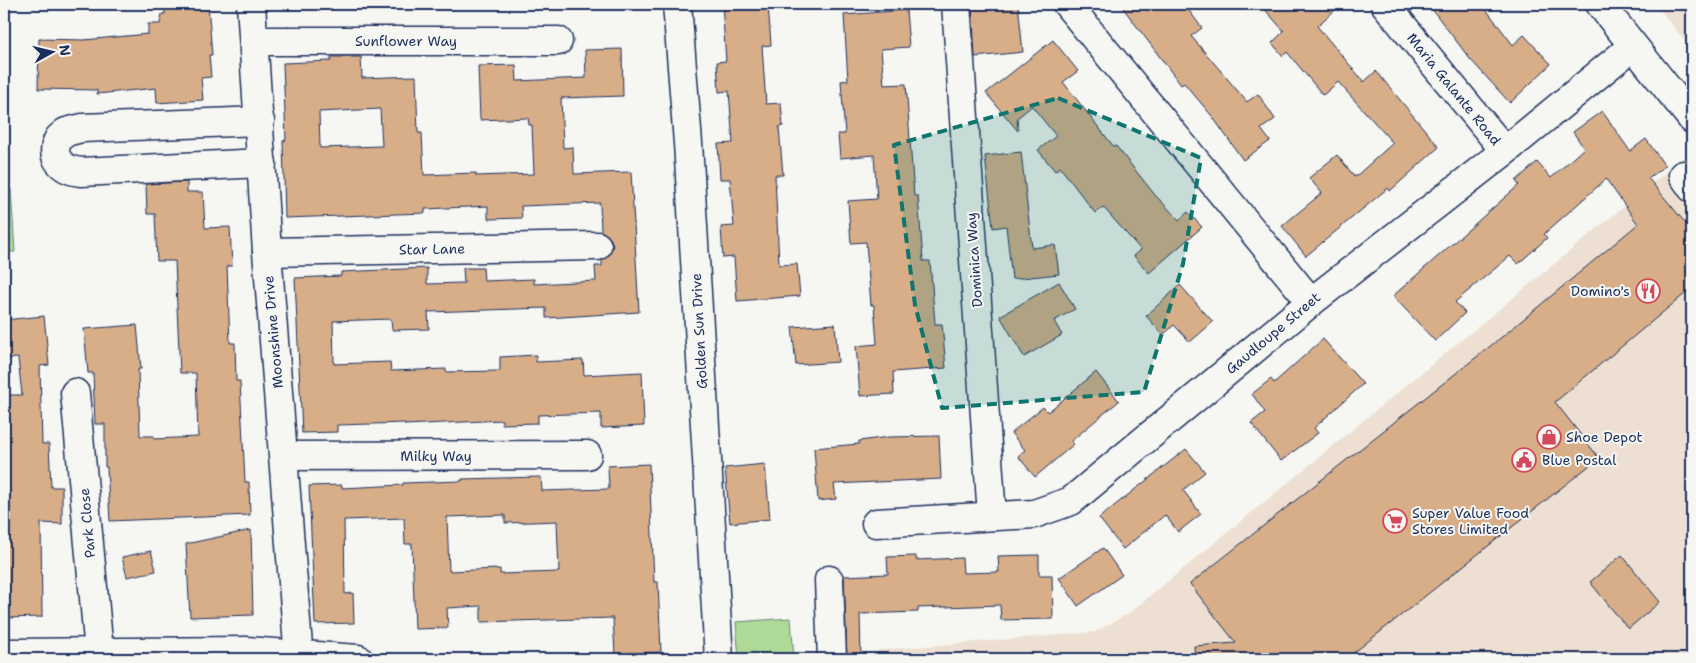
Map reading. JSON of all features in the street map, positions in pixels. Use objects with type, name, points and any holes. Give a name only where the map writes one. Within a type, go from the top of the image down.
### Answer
[{"type":"street","name":"Moonshine Drive","points":[[251,4],[267,252],[298,657]]},
{"type":"street","name":"Golden Sun Drive","points":[[677,4],[688,143],[719,659]]},
{"type":"street","name":"Dominica Way","points":[[956,4],[992,516]]},
{"type":"street","points":[[1067,4],[1311,302]]},
{"type":"street","name":"Maria Galante Road","points":[[1385,4],[1505,151]]},
{"type":"street","points":[[1600,4],[1692,119]]},
{"type":"street","name":"Sunflower Way","points":[[254,42],[558,41]]},
{"type":"street","name":"Gaudloupe Street","points":[[876,523],[1034,514],[1071,501],[1311,302],[1505,151],[1633,46]]},
{"type":"street","points":[[260,121],[82,128],[66,132],[59,138],[56,154],[58,162],[64,168],[81,172],[262,162]]},
{"type":"street","name":"Star Lane","points":[[267,252],[596,246]]},
{"type":"street","name":"Park Close","points":[[75,393],[99,652]]},
{"type":"street","name":"Milky Way","points":[[284,456],[588,455]]},
{"type":"street","points":[[829,580],[832,659]]},
{"type":"street","points":[[4,653],[246,651],[298,657],[358,659]]},
{"type":"highlighted area","points":[[1058,98],[1201,158],[1183,264],[1144,392],[942,408],[915,305],[894,145]]},
{"type":"shaded area","points":[[1655,4],[1692,4],[1692,50]]},
{"type":"shaded area","points":[[1688,154],[1692,159],[1692,659],[878,659],[878,650],[1095,632],[1128,614]]},
{"type":"green space","points":[[4,189],[11,189],[15,252],[4,252]]},
{"type":"green space","points":[[791,618],[794,659],[739,659],[736,622]]},
{"type":"building","points":[[164,4],[208,4],[212,55],[209,55],[211,77],[201,78],[203,100],[157,103],[156,88],[97,94],[97,90],[38,89],[39,39],[84,40],[148,34],[148,24],[160,24],[162,14],[165,14]]},
{"type":"building","points":[[722,4],[768,4],[771,45],[762,46],[766,104],[781,103],[783,126],[779,127],[783,175],[775,175],[779,265],[797,264],[800,296],[737,301],[734,257],[723,258],[721,227],[734,226],[730,179],[720,179],[718,144],[733,143],[729,91],[719,92],[717,62],[726,61]]},
{"type":"building","points":[[972,4],[1018,4],[1023,52],[975,57]]},
{"type":"building","points":[[1120,4],[1184,4],[1202,28],[1191,36],[1247,102],[1258,94],[1275,119],[1261,129],[1270,141],[1243,160],[1212,116],[1184,83],[1181,85]]},
{"type":"building","points":[[1260,4],[1342,4],[1317,26],[1364,82],[1376,71],[1439,147],[1390,191],[1388,188],[1306,256],[1282,226],[1322,193],[1309,178],[1337,155],[1355,177],[1393,143],[1338,82],[1323,95],[1287,52],[1283,56],[1272,43],[1284,31]]},
{"type":"building","points":[[1428,4],[1482,4],[1513,45],[1524,35],[1551,64],[1510,103],[1470,59]]},
{"type":"building","points":[[906,10],[909,47],[881,49],[884,85],[906,84],[914,196],[918,196],[923,261],[930,261],[935,324],[942,324],[946,368],[893,372],[894,394],[860,396],[856,346],[877,344],[874,305],[871,305],[866,242],[851,243],[848,201],[877,199],[874,155],[840,158],[838,134],[845,134],[841,81],[848,80],[844,15]]},
{"type":"building","points":[[1053,40],[1078,71],[1063,82],[1114,147],[1116,146],[1155,195],[1179,220],[1188,212],[1202,227],[1149,273],[1134,256],[1141,250],[1103,207],[1095,213],[1060,167],[1055,171],[1038,150],[1056,136],[1032,106],[1017,118],[1018,131],[986,93]]},
{"type":"building","points":[[622,49],[623,96],[561,98],[563,148],[573,147],[574,174],[631,172],[639,312],[546,318],[546,308],[428,312],[429,329],[392,330],[391,319],[333,321],[334,364],[390,362],[391,371],[446,369],[446,372],[500,371],[500,357],[536,355],[536,362],[583,360],[584,375],[642,372],[644,426],[601,428],[601,413],[538,415],[538,423],[502,424],[502,420],[405,425],[405,423],[337,425],[337,432],[302,433],[295,278],[341,276],[341,272],[427,268],[427,284],[464,283],[463,268],[483,268],[484,281],[534,279],[534,284],[596,281],[595,266],[602,266],[602,260],[610,254],[613,245],[610,238],[601,231],[600,203],[521,206],[522,218],[488,219],[488,206],[425,209],[425,213],[285,218],[283,141],[286,140],[283,63],[331,61],[331,57],[361,57],[362,78],[416,76],[418,133],[422,133],[424,175],[476,173],[476,176],[534,174],[532,125],[529,125],[528,118],[480,120],[478,66],[516,65],[517,81],[586,78],[585,50]],"holes":[[[380,109],[382,146],[320,148],[319,112]]]},
{"type":"building","name":"Super Value Food Stores Limited","points":[[1602,111],[1630,151],[1646,139],[1665,166],[1648,178],[1692,231],[1692,288],[1555,402],[1599,458],[1346,659],[1195,659],[1194,646],[1236,643],[1190,584],[1503,336],[1638,224],[1606,179],[1544,234],[1547,238],[1518,264],[1510,256],[1455,302],[1465,313],[1435,341],[1393,296],[1519,185],[1516,181],[1537,162],[1551,178],[1584,148],[1573,132]]},
{"type":"building","points":[[1021,152],[1032,248],[1055,245],[1059,274],[1012,279],[1006,226],[993,228],[985,156]]},
{"type":"building","points":[[187,182],[187,192],[203,192],[205,228],[230,227],[232,266],[227,266],[230,343],[235,343],[236,381],[240,381],[245,482],[249,482],[250,515],[110,521],[107,467],[105,467],[105,424],[95,424],[93,373],[88,373],[84,329],[137,325],[141,369],[138,369],[140,436],[154,436],[154,439],[198,437],[196,373],[180,373],[175,261],[157,261],[155,214],[147,214],[146,184]]},
{"type":"building","points":[[1059,282],[1075,309],[1054,321],[1062,335],[1024,357],[1000,316]]},
{"type":"building","points":[[1180,285],[1213,322],[1190,342],[1174,325],[1163,335],[1146,316]]},
{"type":"building","points":[[44,316],[49,365],[40,366],[42,444],[49,444],[51,487],[62,487],[62,524],[41,523],[42,617],[4,618],[4,395],[22,395],[18,358],[4,359],[4,320]]},
{"type":"building","points":[[835,324],[838,362],[796,365],[792,327]]},
{"type":"building","points":[[1323,339],[1363,384],[1314,428],[1318,433],[1281,461],[1251,423],[1265,412],[1252,394],[1271,379],[1274,383]]},
{"type":"building","points":[[1096,372],[1119,401],[1071,441],[1074,444],[1035,477],[1018,456],[1025,450],[1011,433],[1043,407],[1048,412]]},
{"type":"building","points":[[939,436],[941,479],[834,484],[836,499],[818,501],[814,448],[859,444],[859,441],[889,437]]},
{"type":"building","points":[[1186,449],[1205,472],[1183,490],[1201,514],[1178,532],[1165,515],[1123,549],[1099,518]]},
{"type":"building","points":[[649,464],[654,582],[658,582],[661,652],[615,654],[613,618],[481,622],[481,606],[447,608],[448,628],[415,629],[412,544],[405,544],[404,518],[344,520],[345,594],[353,593],[354,623],[315,624],[309,486],[342,485],[342,488],[462,481],[462,479],[541,477],[542,491],[609,489],[608,466]],"holes":[[[505,515],[505,523],[557,521],[559,572],[500,574],[500,569],[449,571],[447,517]]]},
{"type":"building","points":[[765,464],[770,519],[730,523],[725,468]]},
{"type":"building","points":[[251,530],[253,615],[190,617],[186,544]]},
{"type":"building","points":[[1103,548],[1122,575],[1078,606],[1059,578]]},
{"type":"building","points":[[151,551],[156,571],[127,577],[122,557]]},
{"type":"building","points":[[1039,555],[1039,575],[1052,575],[1053,619],[1001,620],[1000,605],[918,608],[918,612],[860,614],[861,659],[847,659],[844,576],[888,574],[887,557],[916,556],[916,560],[962,558],[963,573],[999,572],[998,556]]},
{"type":"building","points":[[1622,555],[1660,602],[1628,629],[1590,582]]},
{"type":"place","name":"Domino's","points":[[1648,291]]},
{"type":"place","name":"Shoe Depot","points":[[1549,437]]},
{"type":"place","name":"Blue Postal","points":[[1524,460]]},
{"type":"place","name":"Super Value Food Stores Limited","points":[[1395,521]]}]
